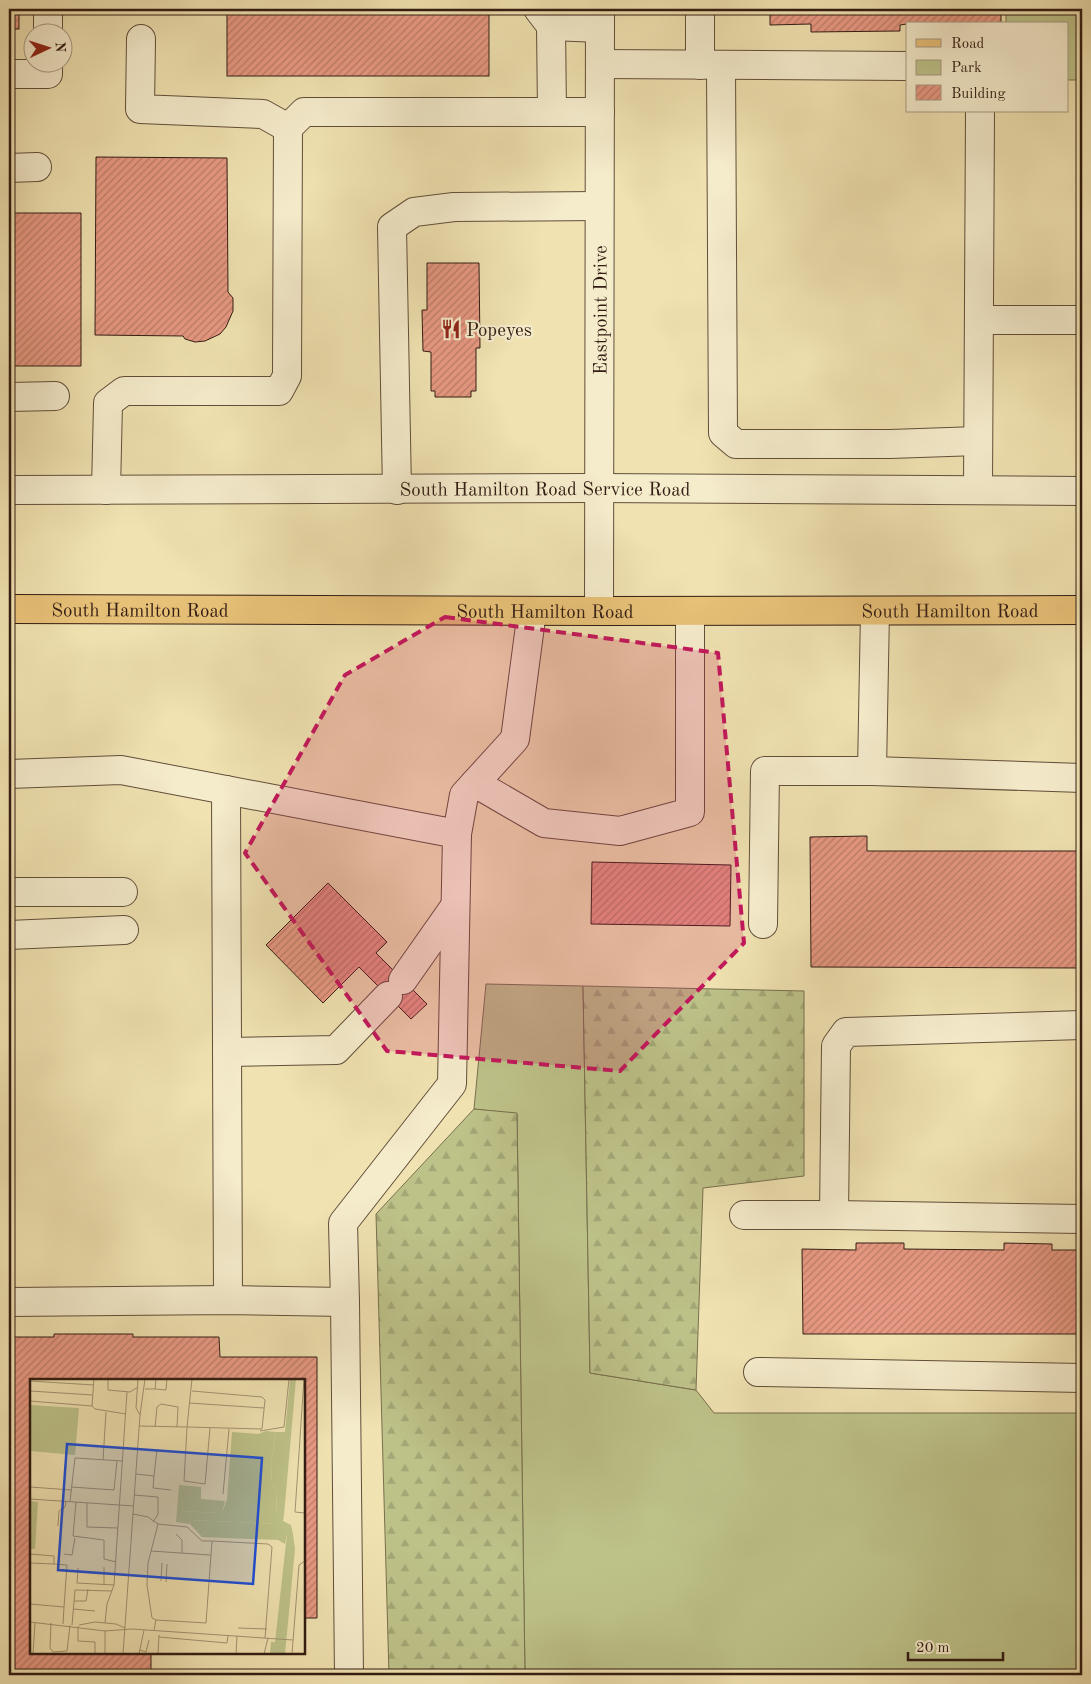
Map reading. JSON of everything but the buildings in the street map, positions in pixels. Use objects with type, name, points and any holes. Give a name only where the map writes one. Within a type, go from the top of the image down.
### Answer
[{"type":"main road","name":"South Hamilton Road","points":[[9,609],[532,611],[1082,610]]},
{"type":"street","points":[[48,9],[48,22]]},
{"type":"street","points":[[700,9],[710,65],[723,433],[736,444],[890,444],[978,441]]},
{"type":"street","points":[[552,112],[544,18],[600,18]]},
{"type":"street","name":"Eastpoint Drive","points":[[599,611],[597,488],[600,18]]},
{"type":"street","points":[[141,39],[140,109],[263,114],[288,128]]},
{"type":"street","points":[[600,64],[906,66]]},
{"type":"street","points":[[9,74],[48,74],[48,72]]},
{"type":"street","points":[[106,490],[108,403],[124,391],[278,391],[288,376],[288,128],[304,112],[600,112]]},
{"type":"street","points":[[978,490],[980,112]]},
{"type":"street","points":[[9,168],[37,167]]},
{"type":"street","points":[[397,490],[392,227],[414,212],[454,207],[599,206]]},
{"type":"street","points":[[979,320],[1082,320]]},
{"type":"street","points":[[9,397],[55,396]]},
{"type":"street","name":"South Hamilton Road Service Road","points":[[9,490],[597,488],[1082,490]]},
{"type":"street","points":[[349,1675],[343,1223],[452,1084],[456,834],[464,795],[515,739],[532,611]]},
{"type":"street","points":[[475,783],[544,823],[620,831],[690,812],[690,611]]},
{"type":"street","points":[[872,771],[875,611]]},
{"type":"street","points":[[9,774],[121,770],[456,834]]},
{"type":"street","points":[[763,924],[765,771],[872,771],[1082,778]]},
{"type":"street","points":[[226,790],[228,1300]]},
{"type":"street","points":[[9,892],[123,892]]},
{"type":"street","points":[[227,1052],[336,1050],[395,988],[455,906]]},
{"type":"street","points":[[9,935],[124,930]]},
{"type":"street","points":[[834,1214],[836,1046],[846,1032],[1082,1025]]},
{"type":"street","points":[[744,1215],[834,1214],[1082,1219]]},
{"type":"street","points":[[9,1302],[228,1300],[345,1302]]},
{"type":"street","points":[[758,1372],[1082,1378]]},
{"type":"highlighted area","points":[[445,617],[718,653],[744,943],[620,1071],[387,1051],[245,853],[345,675]]},
{"type":"green space","points":[[1006,9],[1082,9],[1082,80],[1068,80],[1068,22],[1006,22]]},
{"type":"green space","points":[[486,984],[583,986],[590,1373],[696,1390],[714,1413],[1082,1413],[1082,1675],[525,1675],[517,1114],[474,1109]]},
{"type":"green space","points":[[583,986],[804,991],[804,1176],[703,1188],[696,1390],[590,1373]]},
{"type":"green space","points":[[474,1109],[517,1113],[525,1675],[389,1675],[376,1214]]},
{"type":"place","name":"Popeyes","points":[[451,329]]}]
